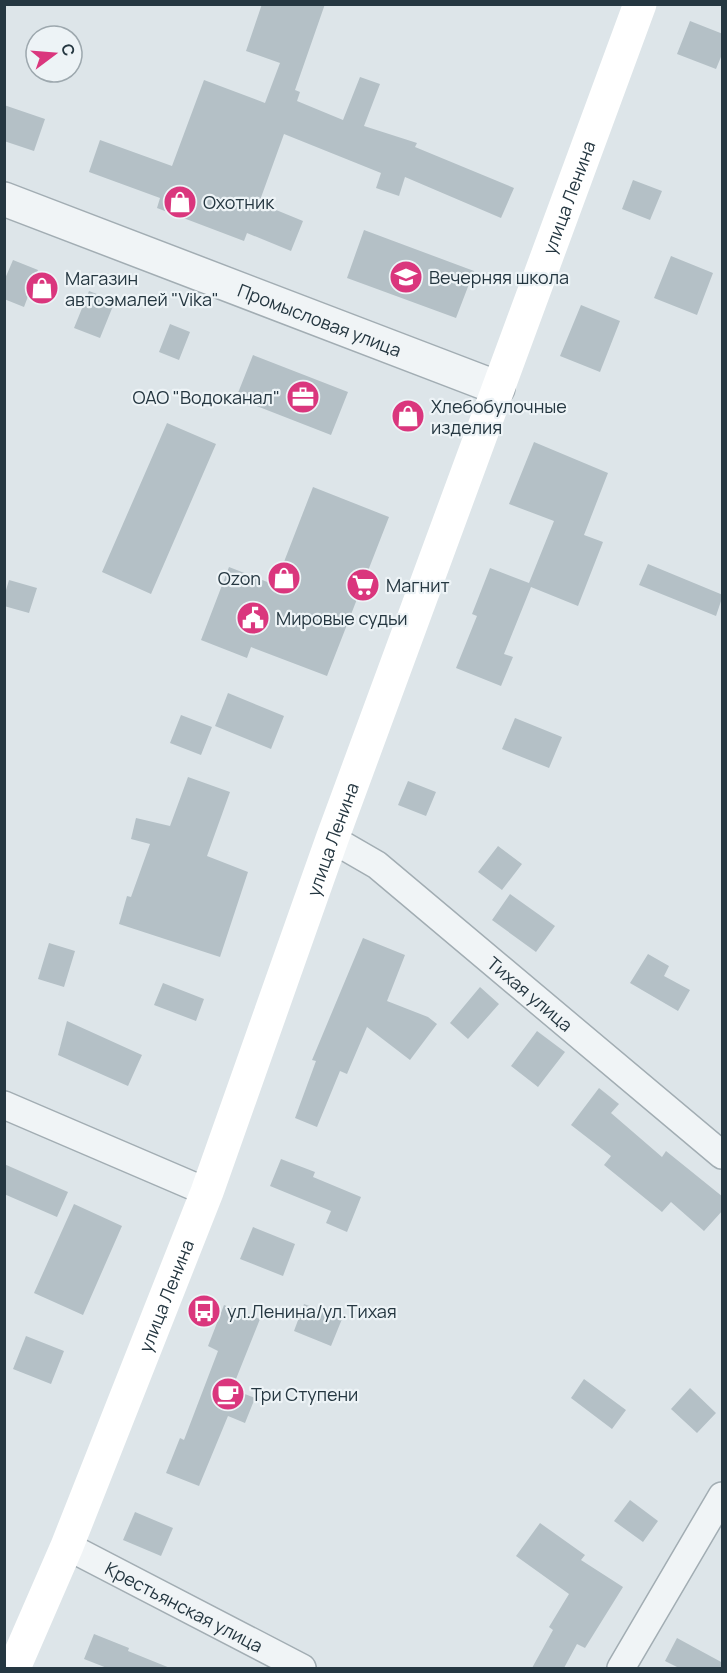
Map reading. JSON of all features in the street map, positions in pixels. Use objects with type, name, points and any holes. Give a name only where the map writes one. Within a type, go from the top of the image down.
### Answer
[{"type":"main road","name":"улица Ленина","points":[[14,1668],[67,1546],[207,1192],[332,839],[640,4]]},
{"type":"street","name":"Промысловая улица","points":[[4,199],[498,388]]},
{"type":"street","name":"Тихая улица","points":[[332,839],[377,865],[723,1155]]},
{"type":"street","points":[[4,1105],[207,1192]]},
{"type":"street","points":[[621,1668],[723,1497]]},
{"type":"street","name":"Крестьянская улица","points":[[67,1546],[302,1668]]},
{"type":"building","points":[[262,4],[325,4],[295,90],[300,92],[297,101],[343,120],[360,77],[380,84],[364,126],[417,143],[415,147],[514,188],[501,218],[405,177],[399,196],[376,188],[381,173],[284,134],[259,203],[303,221],[291,251],[247,233],[244,241],[157,208],[160,198],[89,172],[100,140],[172,166],[204,80],[265,103],[280,63],[246,51]]},
{"type":"building","points":[[690,21],[723,34],[723,52],[716,69],[677,54]]},
{"type":"building","points":[[4,105],[45,119],[34,151],[4,141]]},
{"type":"building","points":[[633,180],[662,191],[650,220],[622,209]]},
{"type":"building","points":[[364,230],[474,271],[456,318],[347,278]]},
{"type":"building","points":[[671,256],[713,273],[697,315],[654,298]]},
{"type":"building","points":[[13,260],[38,270],[24,307],[4,299],[4,281]]},
{"type":"building","points":[[89,291],[115,301],[100,338],[74,328]]},
{"type":"building","points":[[581,305],[620,321],[600,372],[560,356]]},
{"type":"building","points":[[170,324],[190,332],[179,360],[159,352]]},
{"type":"building","points":[[253,355],[348,392],[331,435],[236,398]]},
{"type":"building","points":[[167,423],[216,444],[151,594],[102,572]]},
{"type":"building","points":[[534,442],[608,473],[584,535],[603,542],[578,606],[531,587],[504,654],[513,657],[501,686],[456,668],[477,616],[472,614],[490,568],[529,583],[554,521],[509,504]]},
{"type":"building","points":[[313,487],[389,517],[327,676],[251,647],[247,658],[201,640],[229,567],[275,585]]},
{"type":"building","points":[[648,564],[723,595],[716,616],[639,585]]},
{"type":"building","points":[[9,580],[37,588],[29,613],[4,606]]},
{"type":"building","points":[[228,693],[284,716],[271,749],[215,726]]},
{"type":"building","points":[[181,715],[212,727],[201,755],[170,743]]},
{"type":"building","points":[[515,718],[562,737],[549,768],[502,749]]},
{"type":"building","points":[[188,777],[230,792],[207,856],[248,872],[220,957],[119,924],[127,896],[131,897],[150,844],[131,839],[136,818],[170,826]]},
{"type":"building","points":[[408,781],[436,792],[426,816],[398,805]]},
{"type":"building","points":[[498,846],[522,864],[502,890],[478,872]]},
{"type":"building","points":[[510,894],[555,926],[536,952],[492,920]]},
{"type":"building","points":[[363,938],[405,955],[387,1001],[428,1017],[437,1024],[410,1060],[367,1027],[347,1074],[340,1071],[317,1127],[295,1118],[316,1061],[312,1060]]},
{"type":"building","points":[[49,943],[75,951],[64,987],[38,979]]},
{"type":"building","points":[[648,954],[669,966],[664,976],[690,990],[678,1011],[630,983]]},
{"type":"building","points":[[163,983],[204,999],[196,1021],[154,1005]]},
{"type":"building","points":[[480,987],[499,1004],[468,1039],[450,1023]]},
{"type":"building","points":[[67,1021],[142,1055],[128,1086],[58,1055]]},
{"type":"building","points":[[537,1031],[565,1052],[538,1087],[511,1066]]},
{"type":"building","points":[[599,1088],[619,1104],[611,1113],[662,1157],[666,1151],[723,1197],[723,1210],[704,1231],[671,1202],[662,1212],[604,1165],[611,1156],[571,1125]]},
{"type":"building","points":[[281,1159],[315,1172],[313,1177],[361,1197],[347,1232],[326,1223],[331,1211],[270,1186]]},
{"type":"building","points":[[4,1164],[68,1192],[57,1217],[4,1194]]},
{"type":"building","points":[[74,1204],[122,1226],[83,1315],[34,1293]]},
{"type":"building","points":[[253,1227],[295,1244],[283,1276],[240,1259]]},
{"type":"building","points":[[304,1304],[342,1319],[331,1346],[294,1331]]},
{"type":"building","points":[[224,1305],[260,1319],[232,1389],[255,1398],[245,1423],[228,1416],[199,1486],[166,1473],[180,1438],[184,1440],[218,1351],[208,1346]]},
{"type":"building","points":[[26,1336],[64,1351],[51,1384],[13,1369]]},
{"type":"building","points":[[584,1379],[626,1410],[612,1429],[571,1398]]},
{"type":"building","points":[[690,1388],[716,1413],[697,1433],[671,1409]]},
{"type":"building","points":[[630,1500],[658,1521],[643,1542],[614,1521]]},
{"type":"building","points":[[135,1512],[173,1528],[161,1556],[123,1540]]},
{"type":"building","points":[[540,1523],[585,1555],[581,1560],[623,1587],[585,1648],[577,1644],[564,1668],[532,1668],[553,1630],[549,1627],[569,1594],[516,1556]]},
{"type":"building","points":[[94,1634],[170,1668],[107,1668],[84,1659]]},
{"type":"building","points":[[677,1638],[723,1663],[723,1668],[679,1668],[665,1661]]},
{"type":"place","name":"Охотник","points":[[180,202]]},
{"type":"place","name":"Вечерняя школа","points":[[406,277]]},
{"type":"place","name":"Магазин автоэмалей \"Vika\"","points":[[42,288]]},
{"type":"place","name":"ОАО \"Водоканал\"","points":[[303,397]]},
{"type":"place","name":"Хлебобулочные изделия","points":[[408,416]]},
{"type":"place","name":"Ozon","points":[[284,578]]},
{"type":"place","name":"Магнит","points":[[363,585]]},
{"type":"place","name":"Мировые судьи","points":[[253,618]]},
{"type":"place","name":"ул.Ленина/ул.Тихая","points":[[204,1311]]},
{"type":"place","name":"Три Ступени","points":[[228,1394]]}]
